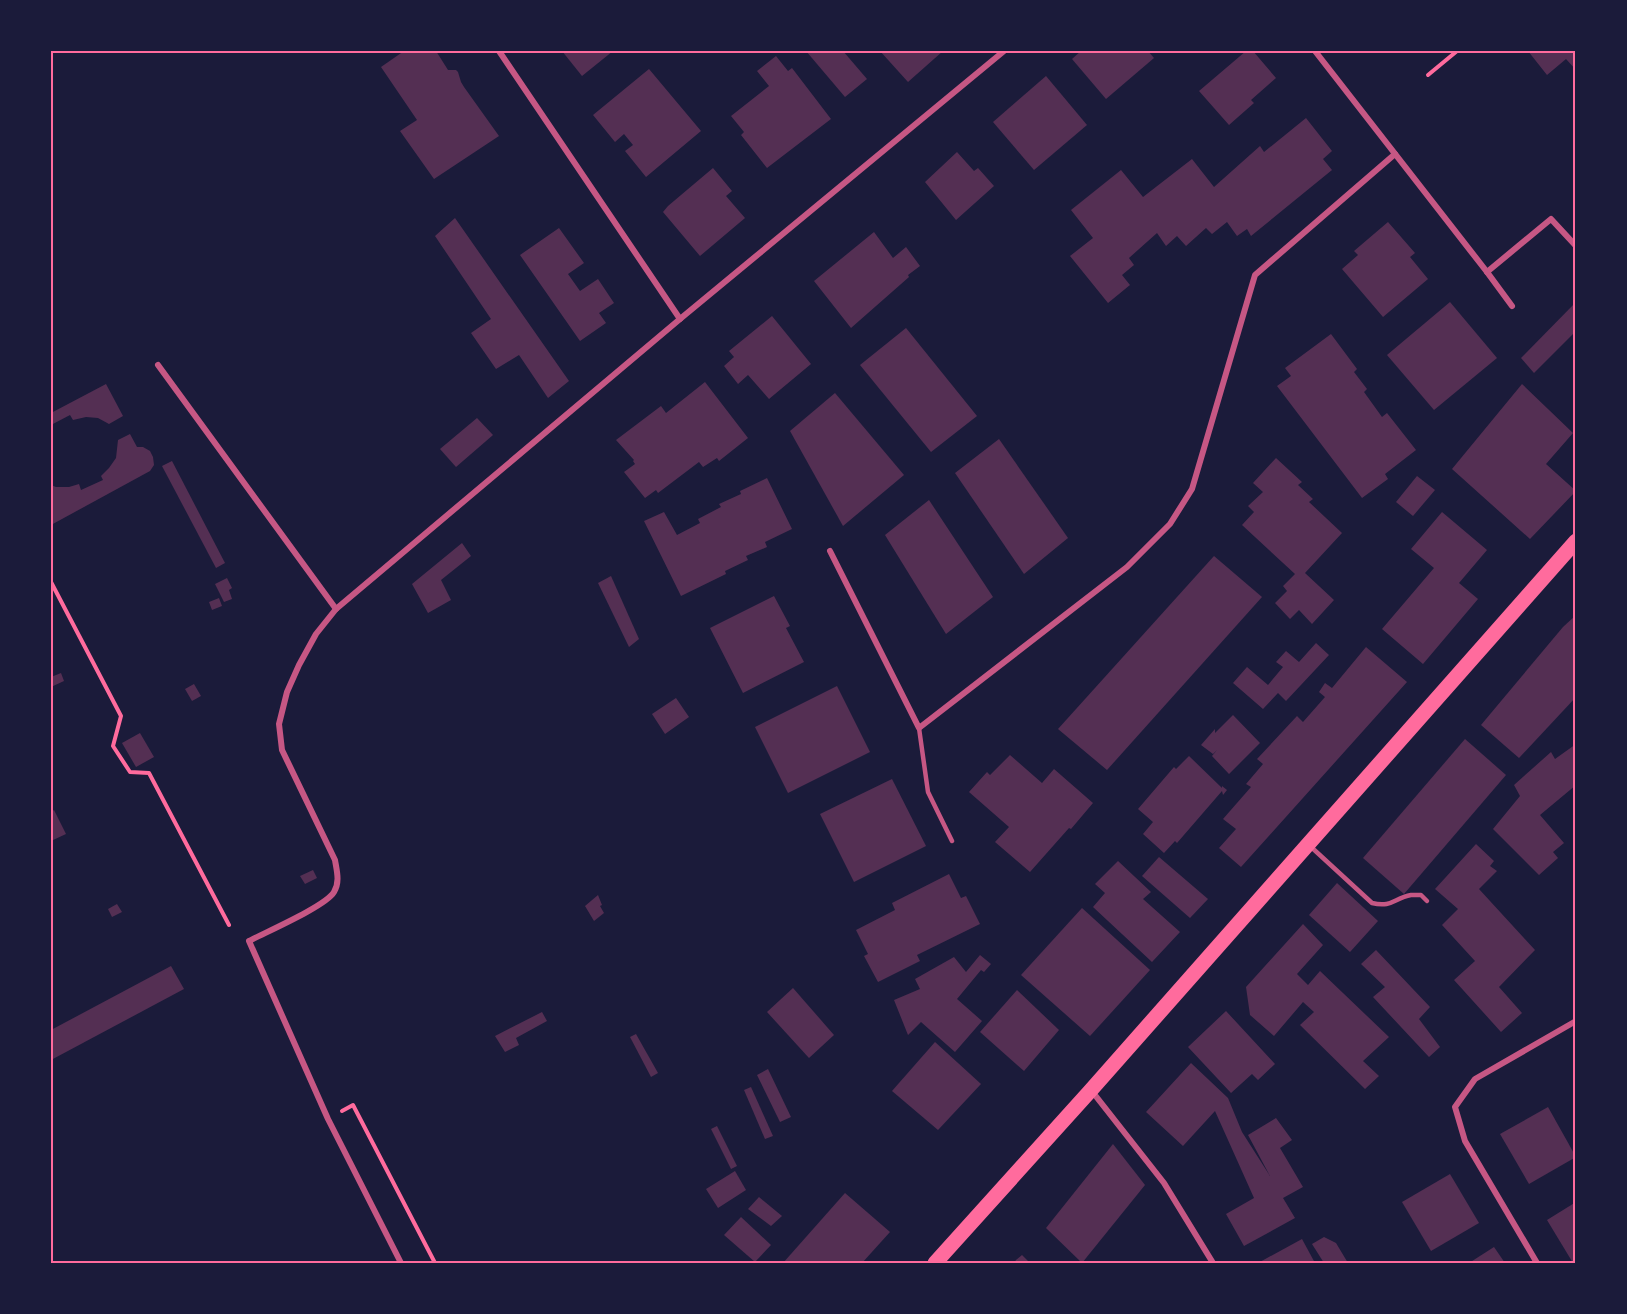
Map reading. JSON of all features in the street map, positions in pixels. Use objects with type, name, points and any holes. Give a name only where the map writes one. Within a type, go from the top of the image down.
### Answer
[{"type":"main road","points":[[935,1263],[1091,1090],[1576,541]]},
{"type":"street","points":[[499,51],[680,319]]},
{"type":"street","points":[[401,1263],[328,1119],[249,940],[320,905],[333,894],[338,879],[335,860],[282,750],[279,724],[299,665],[316,634],[336,609],[995,54],[1004,51]]},
{"type":"street","points":[[1315,51],[1512,306]]},
{"type":"street","points":[[831,551],[919,728],[1127,567],[1170,524],[1192,489],[1255,274],[1395,154]]},
{"type":"street","points":[[1487,272],[1551,219],[1576,246]]},
{"type":"street","points":[[158,365],[336,609]]},
{"type":"street","points":[[1537,1263],[1465,1141],[1455,1107],[1475,1079],[1576,1021]]},
{"type":"street","points":[[1091,1090],[1164,1183],[1213,1263]]},
{"type":"lane","points":[[919,728],[927,792],[952,841]]},
{"type":"lane","points":[[1308,844],[1372,903],[1389,904],[1411,895],[1421,896],[1428,902]]},
{"type":"path","points":[[1428,75],[1457,51]]},
{"type":"path","points":[[51,582],[122,716],[113,746],[130,772],[149,773],[229,925]]},
{"type":"path","points":[[328,1119],[353,1105],[435,1263]]},
{"type":"building","points":[[404,51],[436,51],[448,70],[458,72],[464,87],[499,136],[434,179],[400,131],[417,120],[381,67]]},
{"type":"building","points":[[562,51],[613,51],[582,76]]},
{"type":"building","points":[[806,51],[843,51],[867,79],[845,97]]},
{"type":"building","points":[[880,51],[943,51],[908,82]]},
{"type":"building","points":[[1081,51],[1148,51],[1154,58],[1106,99],[1072,59]]},
{"type":"building","points":[[1246,51],[1253,51],[1276,78],[1251,100],[1254,103],[1229,125],[1199,91]]},
{"type":"building","points":[[1528,51],[1576,51],[1576,70],[1566,59],[1547,75]]},
{"type":"building","points":[[776,56],[788,71],[792,68],[831,119],[767,168],[741,135],[744,132],[731,116],[769,86],[757,71]]},
{"type":"building","points":[[649,69],[701,131],[646,177],[625,151],[633,145],[624,134],[615,142],[593,115]]},
{"type":"building","points":[[1046,76],[1087,125],[1034,170],[993,122]]},
{"type":"building","points":[[1306,118],[1332,151],[1323,159],[1332,170],[1251,236],[1247,229],[1237,236],[1227,222],[1212,234],[1206,228],[1186,246],[1177,236],[1166,246],[1157,233],[1129,258],[1134,265],[1122,275],[1130,285],[1108,303],[1070,256],[1093,238],[1071,210],[1121,170],[1143,197],[1192,159],[1214,187],[1260,146],[1264,152]]},
{"type":"building","points":[[957,152],[974,171],[978,168],[994,186],[956,220],[925,182]]},
{"type":"building","points":[[713,168],[732,191],[726,196],[745,218],[700,256],[663,212]]},
{"type":"building","points":[[455,218],[569,381],[548,398],[519,355],[496,369],[471,333],[491,319],[435,236]]},
{"type":"building","points":[[1388,222],[1415,253],[1410,257],[1428,279],[1383,317],[1342,269],[1358,255],[1354,251]]},
{"type":"building","points":[[559,228],[584,263],[568,274],[580,291],[598,279],[614,303],[599,313],[606,323],[580,341],[520,255]]},
{"type":"building","points":[[874,232],[893,258],[906,247],[920,266],[851,328],[814,281]]},
{"type":"building","points":[[1450,302],[1497,358],[1434,410],[1387,355]]},
{"type":"building","points":[[1576,302],[1576,331],[1534,373],[1521,358]]},
{"type":"building","points":[[772,316],[811,364],[769,399],[748,375],[738,384],[724,366],[734,357],[729,351]]},
{"type":"building","points":[[906,328],[977,416],[931,452],[860,365]]},
{"type":"building","points":[[1331,334],[1357,369],[1354,372],[1367,389],[1364,392],[1382,417],[1387,413],[1416,450],[1385,474],[1388,479],[1362,498],[1277,386],[1291,376],[1285,368]]},
{"type":"building","points":[[705,382],[748,438],[719,461],[717,458],[703,467],[699,462],[658,493],[656,490],[645,498],[624,472],[635,464],[634,460],[616,440],[661,406],[666,413]]},
{"type":"building","points":[[106,384],[123,416],[109,424],[98,418],[86,417],[73,420],[70,415],[51,425],[51,413]]},
{"type":"building","points":[[1522,384],[1573,433],[1546,464],[1576,491],[1530,539],[1452,469]]},
{"type":"building","points":[[835,393],[904,475],[843,526],[790,431]]},
{"type":"building","points":[[477,418],[493,435],[456,467],[440,449]]},
{"type":"building","points":[[130,434],[137,447],[150,451],[154,465],[150,471],[51,525],[51,485],[69,487],[79,484],[81,490],[103,480],[101,476],[116,458],[118,440]]},
{"type":"building","points":[[999,439],[1068,538],[1024,574],[955,473]]},
{"type":"building","points":[[1276,458],[1302,482],[1298,485],[1313,499],[1309,502],[1342,533],[1305,573],[1334,600],[1312,624],[1299,610],[1290,619],[1275,603],[1287,591],[1283,586],[1295,574],[1242,525],[1254,512],[1248,506],[1263,492],[1253,483]]},
{"type":"building","points":[[172,461],[225,563],[216,568],[162,466]]},
{"type":"building","points":[[1417,476],[1435,490],[1413,516],[1396,502]]},
{"type":"building","points":[[767,478],[792,529],[765,542],[767,547],[746,556],[748,560],[725,571],[726,574],[681,596],[644,521],[664,512],[677,535],[700,523],[698,519],[721,507],[719,504]]},
{"type":"building","points":[[929,500],[993,597],[946,634],[885,535]]},
{"type":"building","points":[[1442,512],[1487,550],[1459,583],[1478,599],[1423,664],[1382,629],[1434,568],[1411,549]]},
{"type":"building","points":[[462,543],[471,556],[441,580],[451,600],[428,613],[412,584]]},
{"type":"building","points":[[1214,556],[1262,597],[1107,770],[1058,729]]},
{"type":"building","points":[[611,576],[639,639],[629,647],[598,583]]},
{"type":"building","points":[[227,578],[232,588],[229,590],[232,599],[224,602],[215,584]]},
{"type":"building","points":[[774,596],[790,626],[786,628],[804,662],[743,693],[710,628]]},
{"type":"building","points":[[219,598],[222,606],[212,610],[209,602]]},
{"type":"building","points":[[1576,615],[1576,697],[1519,758],[1481,725],[1563,627]]},
{"type":"building","points":[[1316,643],[1329,655],[1286,701],[1278,693],[1263,709],[1233,683],[1247,667],[1268,685],[1283,667],[1276,662],[1286,651],[1299,662]]},
{"type":"building","points":[[1366,647],[1407,682],[1241,867],[1219,848],[1236,829],[1223,819],[1251,787],[1246,784],[1263,764],[1257,759],[1297,716],[1303,722],[1325,697],[1319,692],[1325,683],[1332,688]]},
{"type":"building","points":[[61,673],[64,681],[51,687],[51,677]]},
{"type":"building","points":[[194,684],[201,696],[192,701],[185,689]]},
{"type":"building","points":[[837,686],[870,752],[788,793],[755,727]]},
{"type":"building","points":[[676,698],[689,717],[665,734],[652,714]]},
{"type":"building","points":[[1233,715],[1260,743],[1229,774],[1212,756],[1217,750],[1213,754],[1201,745],[1215,729],[1215,733]]},
{"type":"building","points":[[140,733],[154,757],[136,767],[122,743]]},
{"type":"building","points":[[1465,739],[1506,775],[1404,894],[1363,858]]},
{"type":"building","points":[[1576,744],[1576,785],[1540,815],[1564,843],[1553,852],[1558,858],[1539,875],[1493,829],[1520,796],[1514,785],[1551,752],[1555,759]]},
{"type":"building","points":[[1010,755],[1042,783],[1054,769],[1093,803],[1030,872],[995,842],[1009,827],[969,792],[987,772],[990,775]]},
{"type":"building","points":[[1189,756],[1222,788],[1222,786],[1227,790],[1223,795],[1222,791],[1177,843],[1175,841],[1164,853],[1143,834],[1153,822],[1138,809],[1174,767],[1176,769]]},
{"type":"building","points":[[892,779],[926,846],[854,882],[820,814]]},
{"type":"building","points":[[54,810],[66,834],[51,841],[51,812]]},
{"type":"building","points":[[1476,844],[1494,861],[1490,866],[1497,871],[1479,889],[1535,950],[1499,987],[1522,1013],[1501,1032],[1454,980],[1475,961],[1442,925],[1458,909],[1435,889]]},
{"type":"building","points":[[1159,857],[1208,899],[1190,918],[1142,876]]},
{"type":"building","points":[[1118,861],[1151,892],[1143,899],[1180,932],[1152,962],[1093,907],[1105,893],[1095,884]]},
{"type":"building","points":[[313,870],[317,878],[305,884],[300,876]]},
{"type":"building","points":[[949,874],[961,898],[966,896],[980,924],[917,955],[920,961],[878,982],[864,956],[868,954],[856,930],[895,910],[892,903]]},
{"type":"building","points":[[1337,883],[1378,921],[1350,952],[1309,915]]},
{"type":"building","points":[[598,895],[604,913],[594,921],[585,906]]},
{"type":"building","points":[[117,904],[122,912],[112,917],[108,909]]},
{"type":"building","points":[[1082,908],[1150,970],[1090,1036],[1021,975]]},
{"type":"building","points":[[1303,924],[1323,945],[1297,974],[1308,985],[1320,971],[1389,1037],[1363,1061],[1379,1076],[1365,1089],[1300,1025],[1314,1012],[1303,1002],[1274,1036],[1250,1015],[1246,987]]},
{"type":"building","points":[[1376,950],[1430,1007],[1419,1019],[1440,1047],[1429,1057],[1373,997],[1385,987],[1361,964]]},
{"type":"building","points":[[980,955],[991,964],[984,972],[981,970],[957,999],[982,1021],[955,1052],[921,1022],[908,1035],[894,1000],[920,989],[915,979],[954,957],[966,972]]},
{"type":"building","points":[[171,966],[184,989],[51,1060],[51,1030]]},
{"type":"building","points":[[793,988],[834,1035],[809,1058],[767,1012]]},
{"type":"building","points":[[1017,990],[1059,1030],[1024,1071],[980,1032]]},
{"type":"building","points":[[1226,1011],[1275,1064],[1258,1080],[1252,1074],[1231,1093],[1188,1047]]},
{"type":"building","points":[[542,1012],[547,1021],[516,1038],[519,1045],[505,1052],[495,1036]]},
{"type":"building","points":[[636,1034],[658,1073],[651,1077],[630,1037]]},
{"type":"building","points":[[935,1042],[981,1084],[938,1130],[892,1091]]},
{"type":"building","points":[[1191,1063],[1228,1098],[1242,1132],[1270,1176],[1248,1135],[1276,1118],[1292,1140],[1280,1148],[1303,1187],[1283,1198],[1295,1218],[1244,1246],[1226,1214],[1254,1198],[1215,1111],[1183,1146],[1146,1112]]},
{"type":"building","points":[[768,1069],[791,1117],[780,1122],[757,1075]]},
{"type":"building","points":[[751,1087],[773,1136],[765,1139],[744,1090]]},
{"type":"building","points":[[1548,1107],[1576,1157],[1529,1184],[1500,1134]]},
{"type":"building","points":[[717,1126],[737,1166],[731,1169],[711,1129]]},
{"type":"building","points":[[1113,1144],[1145,1185],[1082,1263],[1046,1228]]},
{"type":"building","points":[[735,1171],[746,1190],[718,1208],[706,1189]]},
{"type":"building","points":[[1450,1174],[1479,1223],[1431,1251],[1402,1202]]},
{"type":"building","points":[[845,1193],[890,1232],[862,1263],[783,1263]]},
{"type":"building","points":[[759,1197],[782,1216],[771,1226],[748,1209]]},
{"type":"building","points":[[1576,1202],[1576,1263],[1573,1263],[1547,1220]]},
{"type":"building","points":[[741,1217],[771,1245],[755,1262],[724,1235]]},
{"type":"building","points":[[1324,1237],[1336,1243],[1348,1263],[1324,1263],[1312,1244]]},
{"type":"building","points":[[1302,1239],[1315,1263],[1258,1263]]},
{"type":"building","points":[[1494,1247],[1505,1263],[1469,1263]]},
{"type":"building","points":[[1022,1255],[1030,1263],[1014,1263],[1016,1260]]}]
